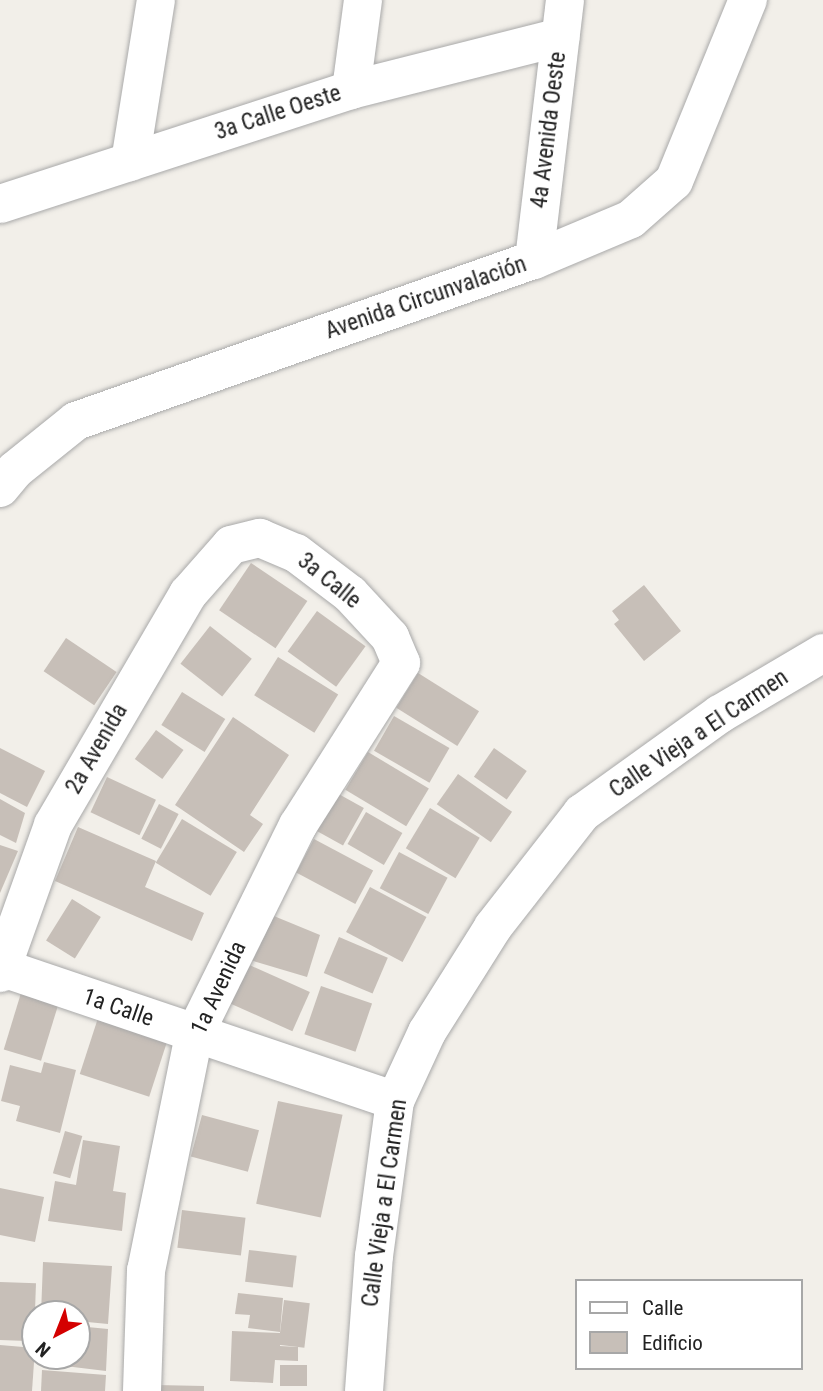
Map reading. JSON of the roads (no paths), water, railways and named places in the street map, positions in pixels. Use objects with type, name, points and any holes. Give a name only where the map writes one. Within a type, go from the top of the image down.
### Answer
[{"type":"street","points":[[130,162],[156,0]]},
{"type":"street","points":[[351,90],[363,0]]},
{"type":"street","name":"4a Avenida Oeste","points":[[534,260],[565,0]]},
{"type":"street","name":"Avenida Circunvalación","points":[[0,488],[15,470],[76,421],[534,260],[631,219],[674,181],[748,0]]},
{"type":"street","name":"3a Calle Oeste","points":[[0,204],[351,90],[560,37]]},
{"type":"street","name":"3a Calle","points":[[230,545],[260,538],[296,553],[350,594],[390,637],[401,663]]},
{"type":"street","name":"2a Avenida","points":[[0,969],[53,825],[188,594],[230,545]]},
{"type":"street","name":"Calle Vieja a El Carmen","points":[[364,1391],[374,1256],[395,1101],[427,1032],[493,927],[582,813],[720,714],[823,653]]},
{"type":"street","name":"1a Avenida","points":[[142,1391],[146,1270],[194,1035],[298,825],[401,663]]},
{"type":"street","name":"1a Calle","points":[[0,969],[395,1101]]}]
